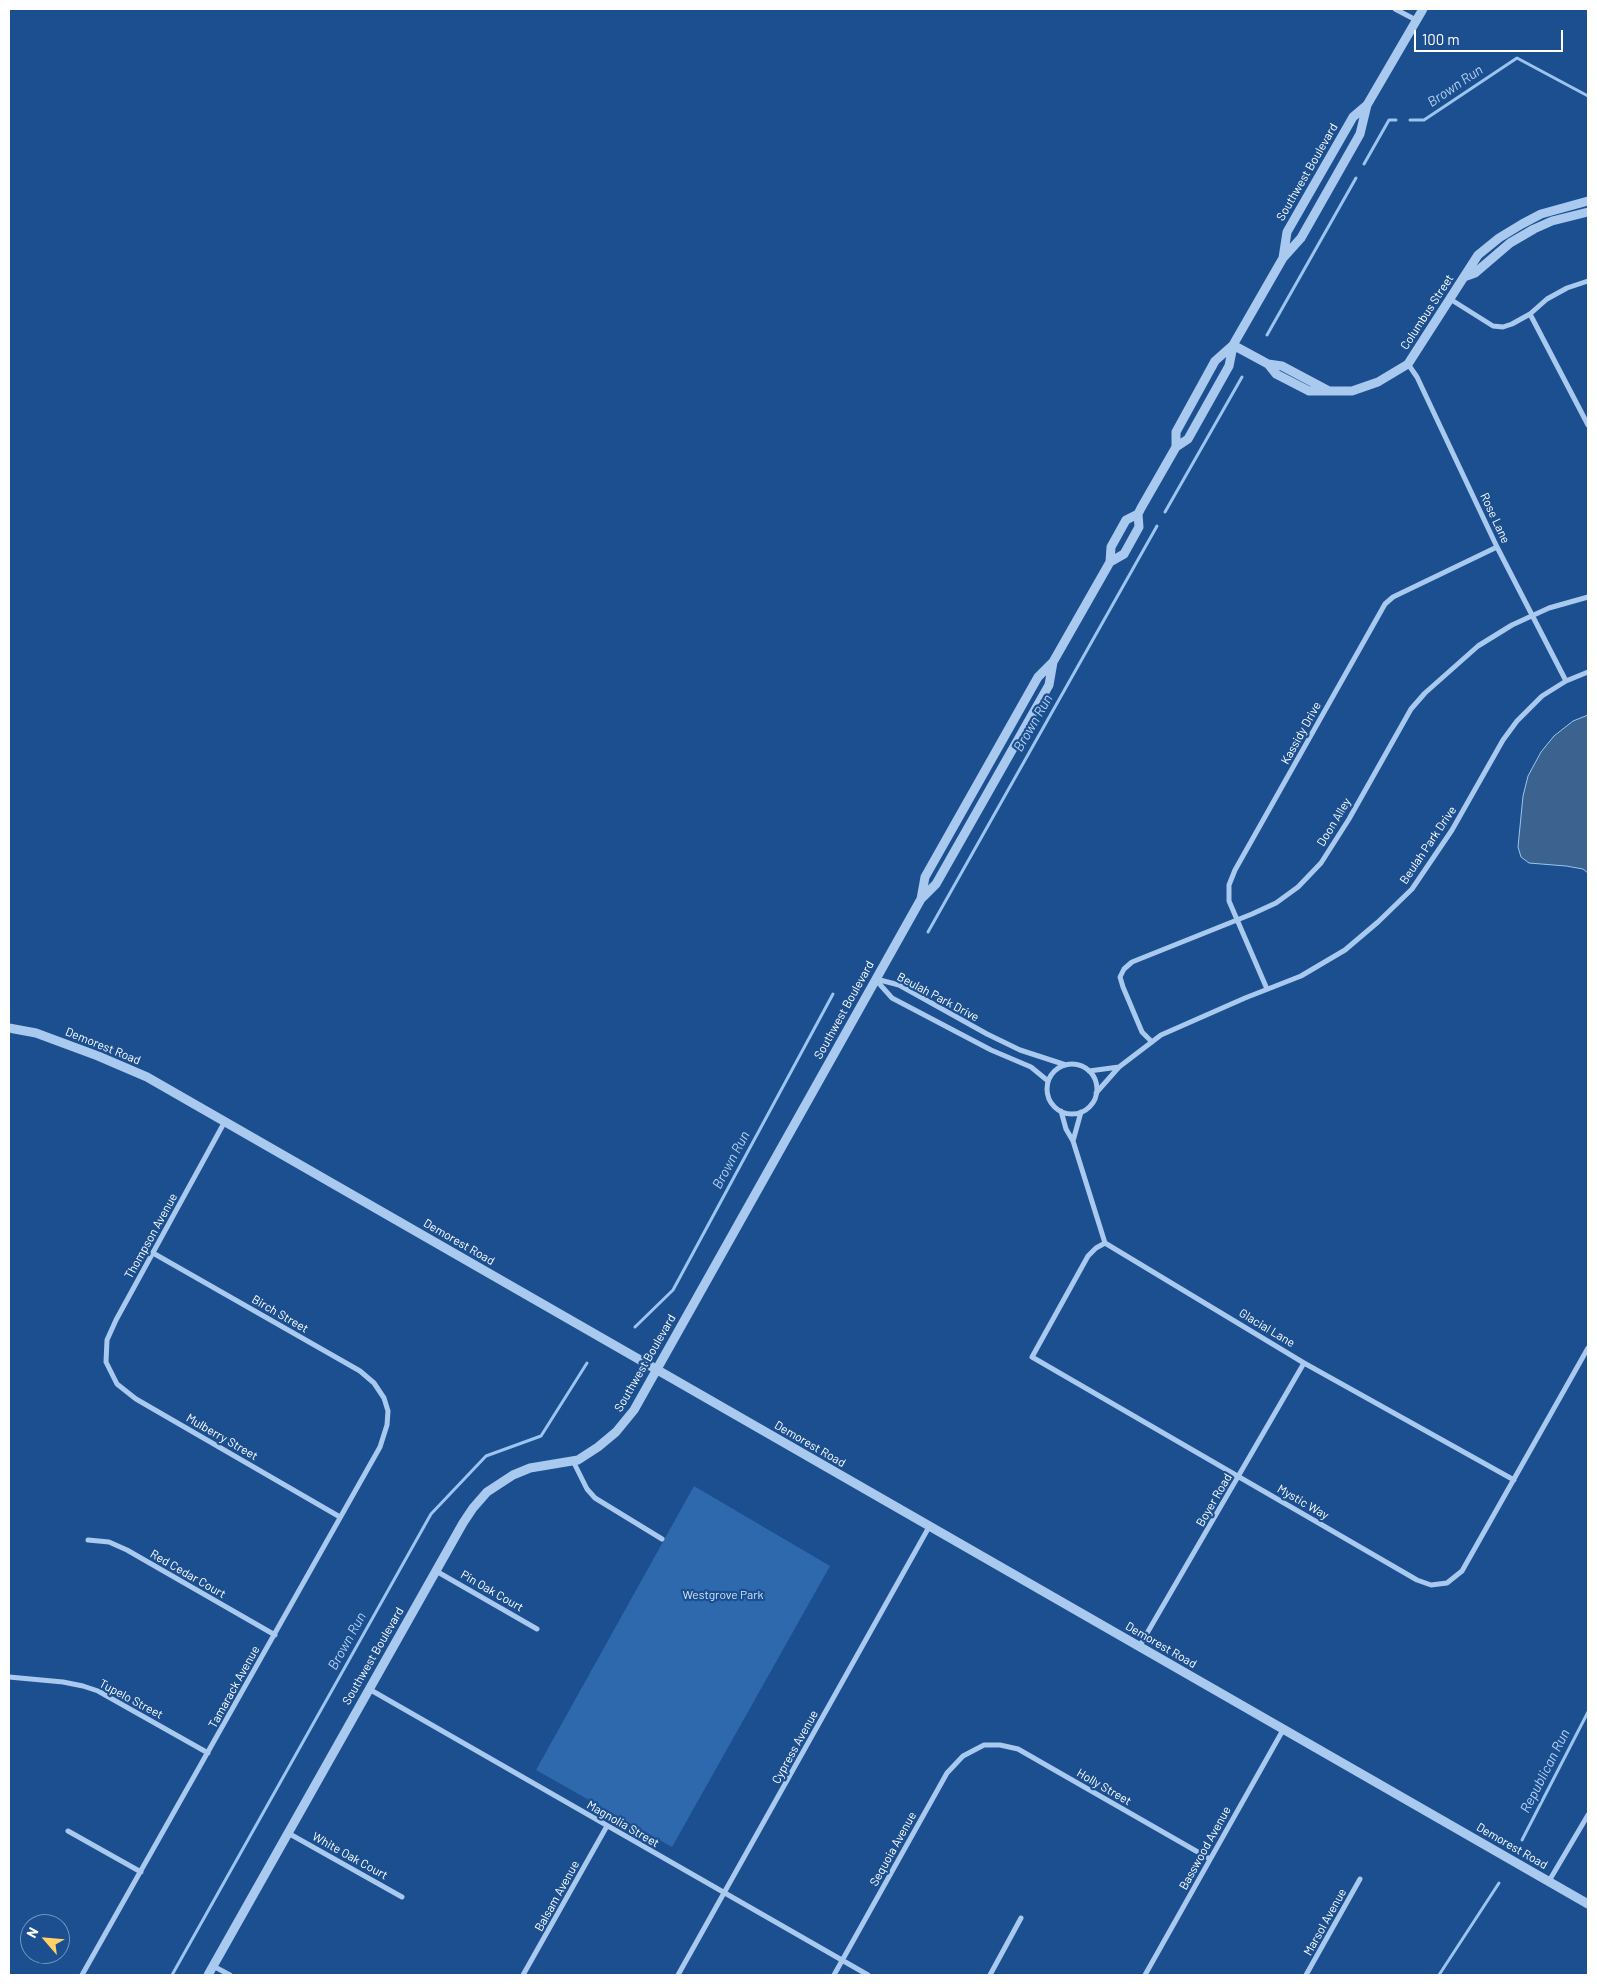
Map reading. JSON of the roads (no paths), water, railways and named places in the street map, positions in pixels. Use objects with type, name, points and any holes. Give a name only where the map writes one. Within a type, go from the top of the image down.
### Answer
[{"type":"street","points":[[1395,9],[1416,20]]},
{"type":"street","name":"Southwest Boulevard","points":[[1176,447],[1176,432],[1215,361],[1233,345],[1283,258],[1301,238],[1360,134],[1367,105],[1422,9]]},
{"type":"street","name":"Southwest Boulevard","points":[[1283,258],[1287,232],[1353,117],[1367,105]]},
{"type":"street","name":"Columbus Street","points":[[1233,345],[1268,364],[1282,366],[1329,391],[1352,391],[1378,382],[1408,364],[1478,256],[1499,238],[1541,214],[1588,201]]},
{"type":"street","name":"Columbus Street","points":[[1464,277],[1475,273],[1510,243],[1534,229],[1552,221],[1588,212]]},
{"type":"street","points":[[1450,299],[1493,326],[1503,327],[1530,314],[1547,299],[1567,288],[1588,281]]},
{"type":"street","points":[[1530,314],[1586,412],[1588,425]]},
{"type":"street","name":"Southwest Boulevard","points":[[1110,562],[1124,554],[1139,528],[1138,514],[1176,447],[1188,439],[1229,366],[1233,345]]},
{"type":"street","name":"Rose Lane","points":[[1408,364],[1417,377],[1497,547],[1566,680]]},
{"type":"street","name":"Southwest Boulevard","points":[[921,899],[924,877],[1038,676],[1053,662],[1110,562],[1111,547],[1126,520],[1138,514]]},
{"type":"street","name":"Kassidy Drive","points":[[1267,989],[1229,901],[1229,885],[1235,870],[1385,604],[1393,597],[1497,547]]},
{"type":"street","name":"Doon Alley","points":[[1152,1042],[1142,1032],[1123,987],[1120,977],[1124,969],[1132,962],[1276,903],[1298,887],[1321,863],[1349,819],[1406,717],[1425,693],[1478,646],[1512,625],[1533,615],[1588,597]]},
{"type":"street","name":"Southwest Boulevard","points":[[208,1975],[463,1522],[487,1492],[513,1475],[530,1468],[573,1461],[598,1447],[616,1432],[634,1410],[921,899],[936,884],[1049,685],[1053,662]]},
{"type":"street","name":"Beulah Park Drive","points":[[1096,1093],[1119,1067],[1162,1035],[1301,976],[1345,950],[1378,922],[1412,889],[1452,830],[1502,740],[1517,721],[1542,696],[1566,680],[1588,672]]},
{"type":"street","name":"Beulah Park Drive","points":[[876,980],[899,985],[987,1034],[1020,1050],[1066,1065]]},
{"type":"street","name":"Beulah Park Drive","points":[[876,980],[892,998],[991,1050],[1031,1067],[1048,1081]]},
{"type":"street","name":"Demorest Road","points":[[9,1028],[36,1033],[147,1077],[224,1123],[1588,1904]]},
{"type":"street","points":[[1066,1065],[1082,1066],[1089,1071],[1096,1085],[1096,1093],[1093,1101],[1081,1112],[1073,1114],[1061,1111],[1052,1104],[1048,1097],[1048,1081],[1052,1073],[1066,1065]]},
{"type":"street","name":"Beulah Park Drive","points":[[1089,1071],[1119,1067]]},
{"type":"street","points":[[1061,1111],[1066,1128],[1073,1141],[1105,1243]]},
{"type":"street","points":[[1073,1141],[1081,1112]]},
{"type":"street","name":"Thompson Avenue","points":[[106,1362],[107,1340],[116,1320],[224,1123]]},
{"type":"street","name":"Glacial Lane","points":[[1105,1243],[1304,1363],[1514,1480]]},
{"type":"street","name":"Mystic Way","points":[[1105,1243],[1088,1256],[1032,1357],[1417,1580],[1431,1585],[1447,1583],[1462,1571],[1588,1348]]},
{"type":"street","name":"Birch Street","points":[[153,1253],[360,1371],[378,1388],[387,1404]]},
{"type":"street","name":"Mulberry Street","points":[[106,1362],[117,1384],[131,1395],[340,1518]]},
{"type":"street","name":"Boyer Road","points":[[1139,1647],[1304,1363]]},
{"type":"street","name":"Tamarack Avenue","points":[[82,1975],[380,1447],[386,1425],[387,1404]]},
{"type":"street","points":[[573,1461],[587,1488],[595,1498],[662,1539]]},
{"type":"street","name":"Cypress Avenue","points":[[678,1975],[929,1527]]},
{"type":"street","name":"Red Cedar Court","points":[[88,1540],[109,1542],[128,1550],[275,1635]]},
{"type":"street","name":"Pin Oak Court","points":[[436,1571],[537,1629]]},
{"type":"street","name":"Tupelo Street","points":[[9,1677],[63,1682],[98,1691],[208,1753]]},
{"type":"street","name":"Magnolia Street","points":[[369,1689],[868,1975]]},
{"type":"street","name":"Basswood Avenue","points":[[1145,1975],[1283,1730]]},
{"type":"street","name":"Holly Street","points":[[984,1746],[1000,1745],[1018,1749],[1210,1859]]},
{"type":"street","name":"Sequoia Avenue","points":[[834,1975],[947,1773],[963,1756],[984,1746]]},
{"type":"street","points":[[1549,1881],[1588,1816]]},
{"type":"street","name":"Balsam Avenue","points":[[524,1975],[607,1826]]},
{"type":"street","points":[[68,1831],[141,1872]]},
{"type":"street","name":"White Oak Court","points":[[288,1833],[402,1897]]},
{"type":"street","name":"Marsol Avenue","points":[[1306,1975],[1360,1879]]},
{"type":"street","points":[[990,1975],[1021,1918]]},
{"type":"street","points":[[213,1966],[230,1975]]},
{"type":"waterway","name":"Brown Run","points":[[1410,120],[1424,120],[1517,58],[1588,96]]},
{"type":"waterway","name":"Brown Run","points":[[1364,164],[1389,120],[1396,120]]},
{"type":"waterway","name":"Brown Run","points":[[1267,335],[1356,178]]},
{"type":"waterway","name":"Brown Run","points":[[1165,512],[1242,377]]},
{"type":"waterway","name":"Brown Run","points":[[928,932],[1157,526]]},
{"type":"waterway","name":"Brown Run","points":[[635,1327],[673,1290],[833,994]]},
{"type":"waterway","name":"Brown Run","points":[[172,1975],[431,1514],[486,1456],[541,1436],[587,1363]]},
{"type":"waterway","name":"Republican Run","points":[[1522,1840],[1588,1712]]},
{"type":"waterway","name":"Republican Run","points":[[1439,1975],[1499,1883]]},
{"type":"park label","name":"Westgrove Park","points":[[723,1595]]}]
